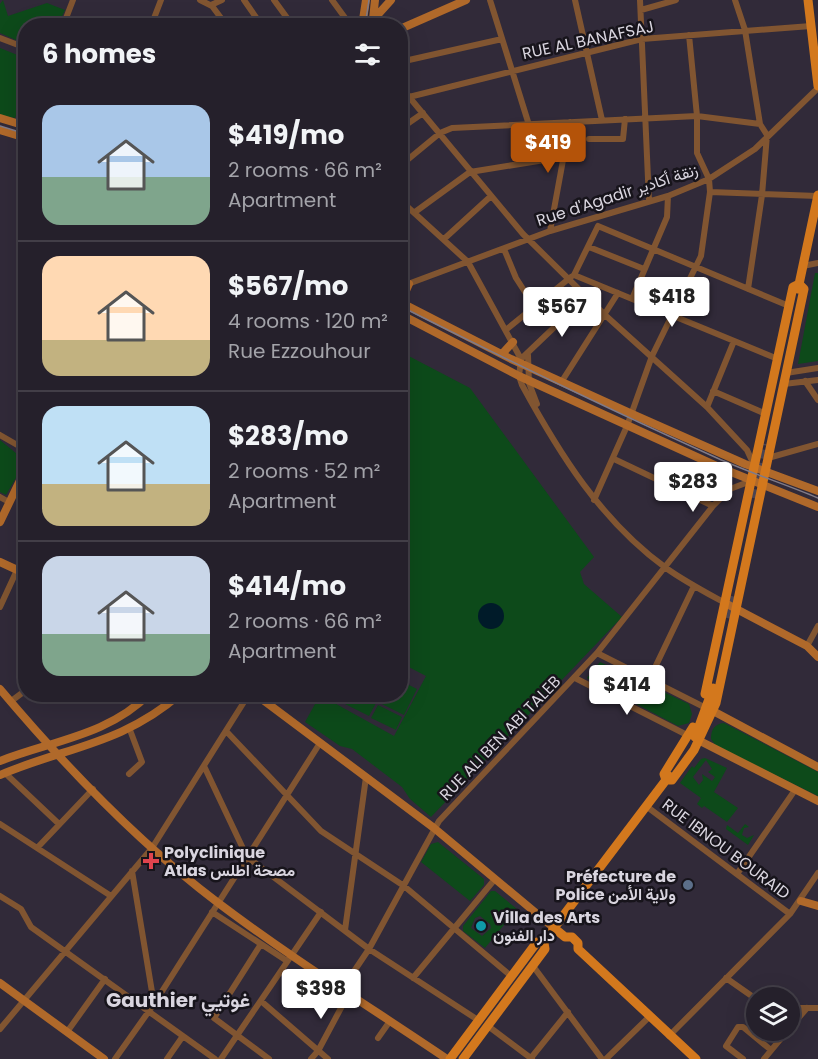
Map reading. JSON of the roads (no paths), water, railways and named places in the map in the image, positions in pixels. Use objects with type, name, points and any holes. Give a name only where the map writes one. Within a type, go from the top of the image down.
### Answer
[{"type":"main road","points":[[363,18],[366,0]]},
{"type":"main road","points":[[373,18],[375,0]]},
{"type":"main road","points":[[377,18],[391,0]]},
{"type":"main road","points":[[408,25],[466,0]]},
{"type":"main road","points":[[808,0],[813,24],[818,87]]},
{"type":"main road","points":[[0,118],[18,124]]},
{"type":"main road","points":[[0,130],[18,136]]},
{"type":"main road","points":[[765,444],[803,266],[812,242],[818,196]]},
{"type":"main road","points":[[666,780],[664,774],[689,736],[702,706],[793,287],[799,284]]},
{"type":"main road","points":[[666,780],[672,780],[699,741],[713,711],[804,289],[799,284]]},
{"type":"main road","points":[[408,306],[502,354],[632,414],[755,467],[818,491]]},
{"type":"main road","points":[[408,318],[519,376],[627,426],[752,481],[818,507]]},
{"type":"main road","points":[[502,354],[513,342]]},
{"type":"main road","points":[[0,522],[18,484]]},
{"type":"main road","points":[[732,595],[753,498]]},
{"type":"main road","points":[[0,562],[16,570]]},
{"type":"main road","points":[[725,603],[807,646],[818,657]]},
{"type":"main road","points":[[464,1059],[545,949],[544,943],[554,928],[693,741],[707,708],[727,618]]},
{"type":"main road","points":[[0,689],[59,755],[152,848],[218,903],[289,958],[346,991],[448,1059],[537,942],[544,943]]},
{"type":"main road","points":[[0,761],[115,721],[139,702]]},
{"type":"main road","points":[[3,774],[104,741],[130,730],[169,702]]},
{"type":"main road","points":[[266,702],[434,828],[565,937],[566,943],[573,949],[578,949],[689,1057]]},
{"type":"main road","points":[[713,711],[818,767]]},
{"type":"main road","points":[[699,741],[818,801]]},
{"type":"main road","points":[[801,901],[818,906]]},
{"type":"main road","points":[[0,983],[104,1059]]},
{"type":"street","points":[[66,18],[73,0]]},
{"type":"street","points":[[154,18],[161,0]]},
{"type":"street","points":[[200,0],[213,6]]},
{"type":"street","points":[[207,0],[221,18]]},
{"type":"street","points":[[213,6],[222,0]]},
{"type":"street","points":[[244,0],[256,18]]},
{"type":"street","points":[[274,0],[287,18]]},
{"type":"street","points":[[332,0],[345,18]]},
{"type":"street","points":[[490,0],[529,125]]},
{"type":"street","points":[[575,0],[602,120]]},
{"type":"street","points":[[640,0],[649,201]]},
{"type":"street","points":[[641,10],[676,0]]},
{"type":"street","points":[[735,0],[745,30],[760,124],[767,135],[762,195],[748,289]]},
{"type":"street","name":"RUE AL BANAFSAJ","points":[[409,96],[642,39],[813,24]]},
{"type":"street","points":[[594,500],[614,459],[652,356],[697,268],[704,238],[710,192],[709,179],[697,153],[697,116],[689,35]]},
{"type":"street","points":[[0,39],[18,45]]},
{"type":"street","points":[[408,61],[502,39]]},
{"type":"street","name":"Rue d'Agadir زنقة أكادير","points":[[408,284],[550,231],[668,195],[709,179],[754,149],[818,87]]},
{"type":"street","points":[[409,96],[528,240],[572,277],[604,315],[707,407],[747,450],[755,467]]},
{"type":"street","points":[[408,123],[423,112]]},
{"type":"street","points":[[408,159],[440,133],[452,128],[697,116],[760,124]]},
{"type":"street","points":[[589,139],[623,139],[625,119]]},
{"type":"street","points":[[550,231],[570,122]]},
{"type":"street","points":[[415,212],[470,172],[563,157]]},
{"type":"street","points":[[710,192],[818,196]]},
{"type":"street","points":[[632,299],[651,249],[667,218],[668,195]]},
{"type":"street","points":[[444,239],[491,196]]},
{"type":"street","points":[[408,206],[468,262],[507,329],[523,363],[539,413]]},
{"type":"street","points":[[507,329],[572,277],[598,226],[596,217]]},
{"type":"street","points":[[598,226],[789,306]]},
{"type":"street","points":[[589,247],[644,269]]},
{"type":"street","points":[[504,249],[516,278],[534,306]]},
{"type":"street","points":[[803,266],[818,263]]},
{"type":"street","points":[[572,277],[618,293],[777,359]]},
{"type":"street","points":[[562,381],[618,293]]},
{"type":"street","points":[[587,296],[528,355],[519,376],[558,447],[594,500],[627,535],[664,567],[725,603]]},
{"type":"street","points":[[707,407],[734,341]]},
{"type":"street","points":[[786,373],[818,368]]},
{"type":"street","points":[[784,384],[818,380]]},
{"type":"street","points":[[805,381],[818,400]]},
{"type":"street","points":[[713,391],[766,414]]},
{"type":"street","points":[[0,435],[18,446]]},
{"type":"street","points":[[768,458],[818,444]]},
{"type":"street","points":[[614,459],[713,506]]},
{"type":"street","points":[[730,489],[732,472]]},
{"type":"street","name":"RUE ALI BEN ABI TALEB","points":[[311,1059],[318,1051],[346,991],[434,828],[597,653],[713,506],[730,489],[752,481]]},
{"type":"street","points":[[0,497],[9,502]]},
{"type":"street","points":[[0,606],[16,570]]},
{"type":"street","points":[[649,680],[694,586]]},
{"type":"street","points":[[807,646],[818,626]]},
{"type":"street","points":[[597,653],[702,706]]},
{"type":"street","points":[[575,678],[689,736]]},
{"type":"street","points":[[10,702],[18,696]]},
{"type":"street","points":[[0,1029],[152,848],[244,702]]},
{"type":"street","points":[[129,774],[142,762],[130,730]]},
{"type":"street","points":[[226,731],[321,831],[356,852],[404,886],[511,976]]},
{"type":"street","points":[[115,1059],[154,1004],[320,743]]},
{"type":"street","points":[[204,766],[247,857],[369,949],[478,1020]]},
{"type":"street","points":[[3,774],[59,825]]},
{"type":"street","points":[[345,930],[366,777]]},
{"type":"street","points":[[38,847],[93,789]]},
{"type":"street","points":[[737,874],[795,790]]},
{"type":"street","name":"RUE IBNOU BOURAID","points":[[646,806],[790,914]]},
{"type":"street","points":[[0,824],[111,896]]},
{"type":"street","points":[[132,871],[154,1004]]},
{"type":"street","points":[[669,1036],[790,914],[818,873]]},
{"type":"street","points":[[413,978],[495,879]]},
{"type":"street","points":[[0,896],[21,909],[28,924],[215,1059]]},
{"type":"street","points":[[212,912],[261,944],[289,958]]},
{"type":"street","points":[[221,1059],[321,912]]},
{"type":"street","points":[[261,944],[214,1016],[215,1021],[237,1034],[269,1059]]},
{"type":"street","points":[[533,966],[604,1059],[649,1017]]},
{"type":"street","points":[[726,978],[746,992]]},
{"type":"street","points":[[67,1032],[105,979]]},
{"type":"street","points":[[261,1001],[328,1059]]},
{"type":"street","points":[[800,1008],[818,1008]]},
{"type":"street","points":[[800,1016],[807,1008]]},
{"type":"street","points":[[488,1026],[532,1058],[568,1012]]},
{"type":"street","points":[[378,1038],[390,1021]]},
{"type":"street","points":[[743,1059],[726,1046],[738,1027],[743,1027],[771,1050]]},
{"type":"street","points":[[167,1059],[183,1036]]},
{"type":"street","points":[[764,1059],[779,1041]]},
{"type":"water","points":[[491,603],[500,607],[504,616],[500,625],[491,629],[482,625],[478,616],[482,607]]},
{"type":"tunnel","points":[[753,498],[765,444]]},
{"type":"tunnel","points":[[727,618],[732,595]]},
{"type":"tram line","points":[[366,18],[369,0]]},
{"type":"tram line","points":[[0,126],[18,132]]},
{"type":"tram line","points":[[408,310],[677,440],[818,498]]},
{"type":"place","name":"Polyclinique Atlas مصحة اطلس","points":[[151,861]]},
{"type":"place","name":"Préfecture de Police ولاية الأمن","points":[[688,885]]},
{"type":"place","name":"Villa des Arts دار الفنون","points":[[481,926]]},
{"type":"district","name":"Gauthier غوتيي","points":[[178,1000]]}]
